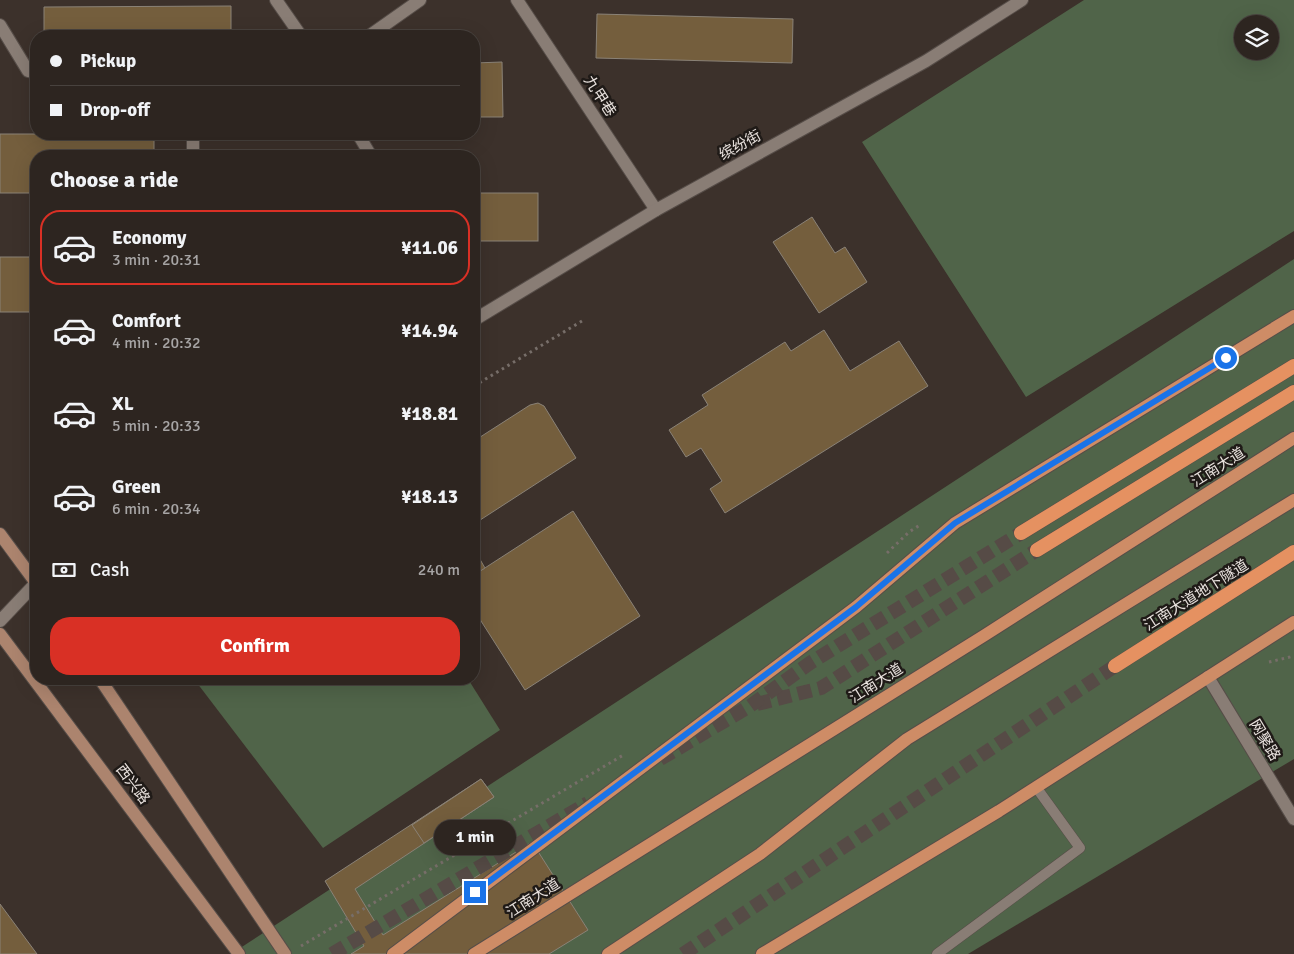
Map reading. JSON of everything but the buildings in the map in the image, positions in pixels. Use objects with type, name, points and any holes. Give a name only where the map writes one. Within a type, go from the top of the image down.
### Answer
[{"type":"highway","points":[[1021,533],[1294,366]]},
{"type":"highway","points":[[1037,550],[1294,392]]},
{"type":"highway","name":"江南大道地下隧道","points":[[1115,666],[1294,552]]},
{"type":"main road","points":[[393,954],[856,607],[955,523],[1294,316]]},
{"type":"main road","name":"江南大道","points":[[474,954],[985,635],[1294,438]]},
{"type":"main road","points":[[608,954],[760,854],[907,739],[1294,500]]},
{"type":"main road","points":[[0,534],[30,575]]},
{"type":"main road","points":[[762,954],[1036,788],[1294,622]]},
{"type":"main road","name":"西兴路","points":[[0,634],[30,674]]},
{"type":"main road","name":"西兴路","points":[[38,685],[239,954]]},
{"type":"main road","name":"西兴路","points":[[104,685],[285,954]]},
{"type":"street","points":[[276,0],[297,30]]},
{"type":"street","points":[[378,30],[420,0]]},
{"type":"street","name":"九甲巷","points":[[517,0],[656,210]]},
{"type":"street","name":"缤纷街","points":[[480,316],[656,210],[926,61],[1022,0]]},
{"type":"street","points":[[0,25],[28,71],[30,71]]},
{"type":"street","points":[[0,621],[30,589]]},
{"type":"street","name":"网聚路","points":[[1208,677],[1294,819]]},
{"type":"lane","points":[[937,954],[1080,848],[1036,788]]},
{"type":"path","points":[[480,382],[582,321]]},
{"type":"green space","points":[[1084,0],[1294,0],[1294,231],[1026,397],[862,142]]},
{"type":"green space","points":[[1294,259],[1294,759],[968,954],[231,954]]},
{"type":"green space","points":[[199,685],[472,685],[500,730],[323,848]]},
{"type":"tunnel","points":[[660,759],[750,706],[810,663],[1021,533]]},
{"type":"tunnel","points":[[757,704],[821,688],[1037,550]]},
{"type":"tunnel","points":[[683,954],[1115,666]]},
{"type":"tunnel","points":[[332,954],[588,803]]},
{"type":"route","points":[[475,892],[856,607],[955,523],[1226,358]]}]
